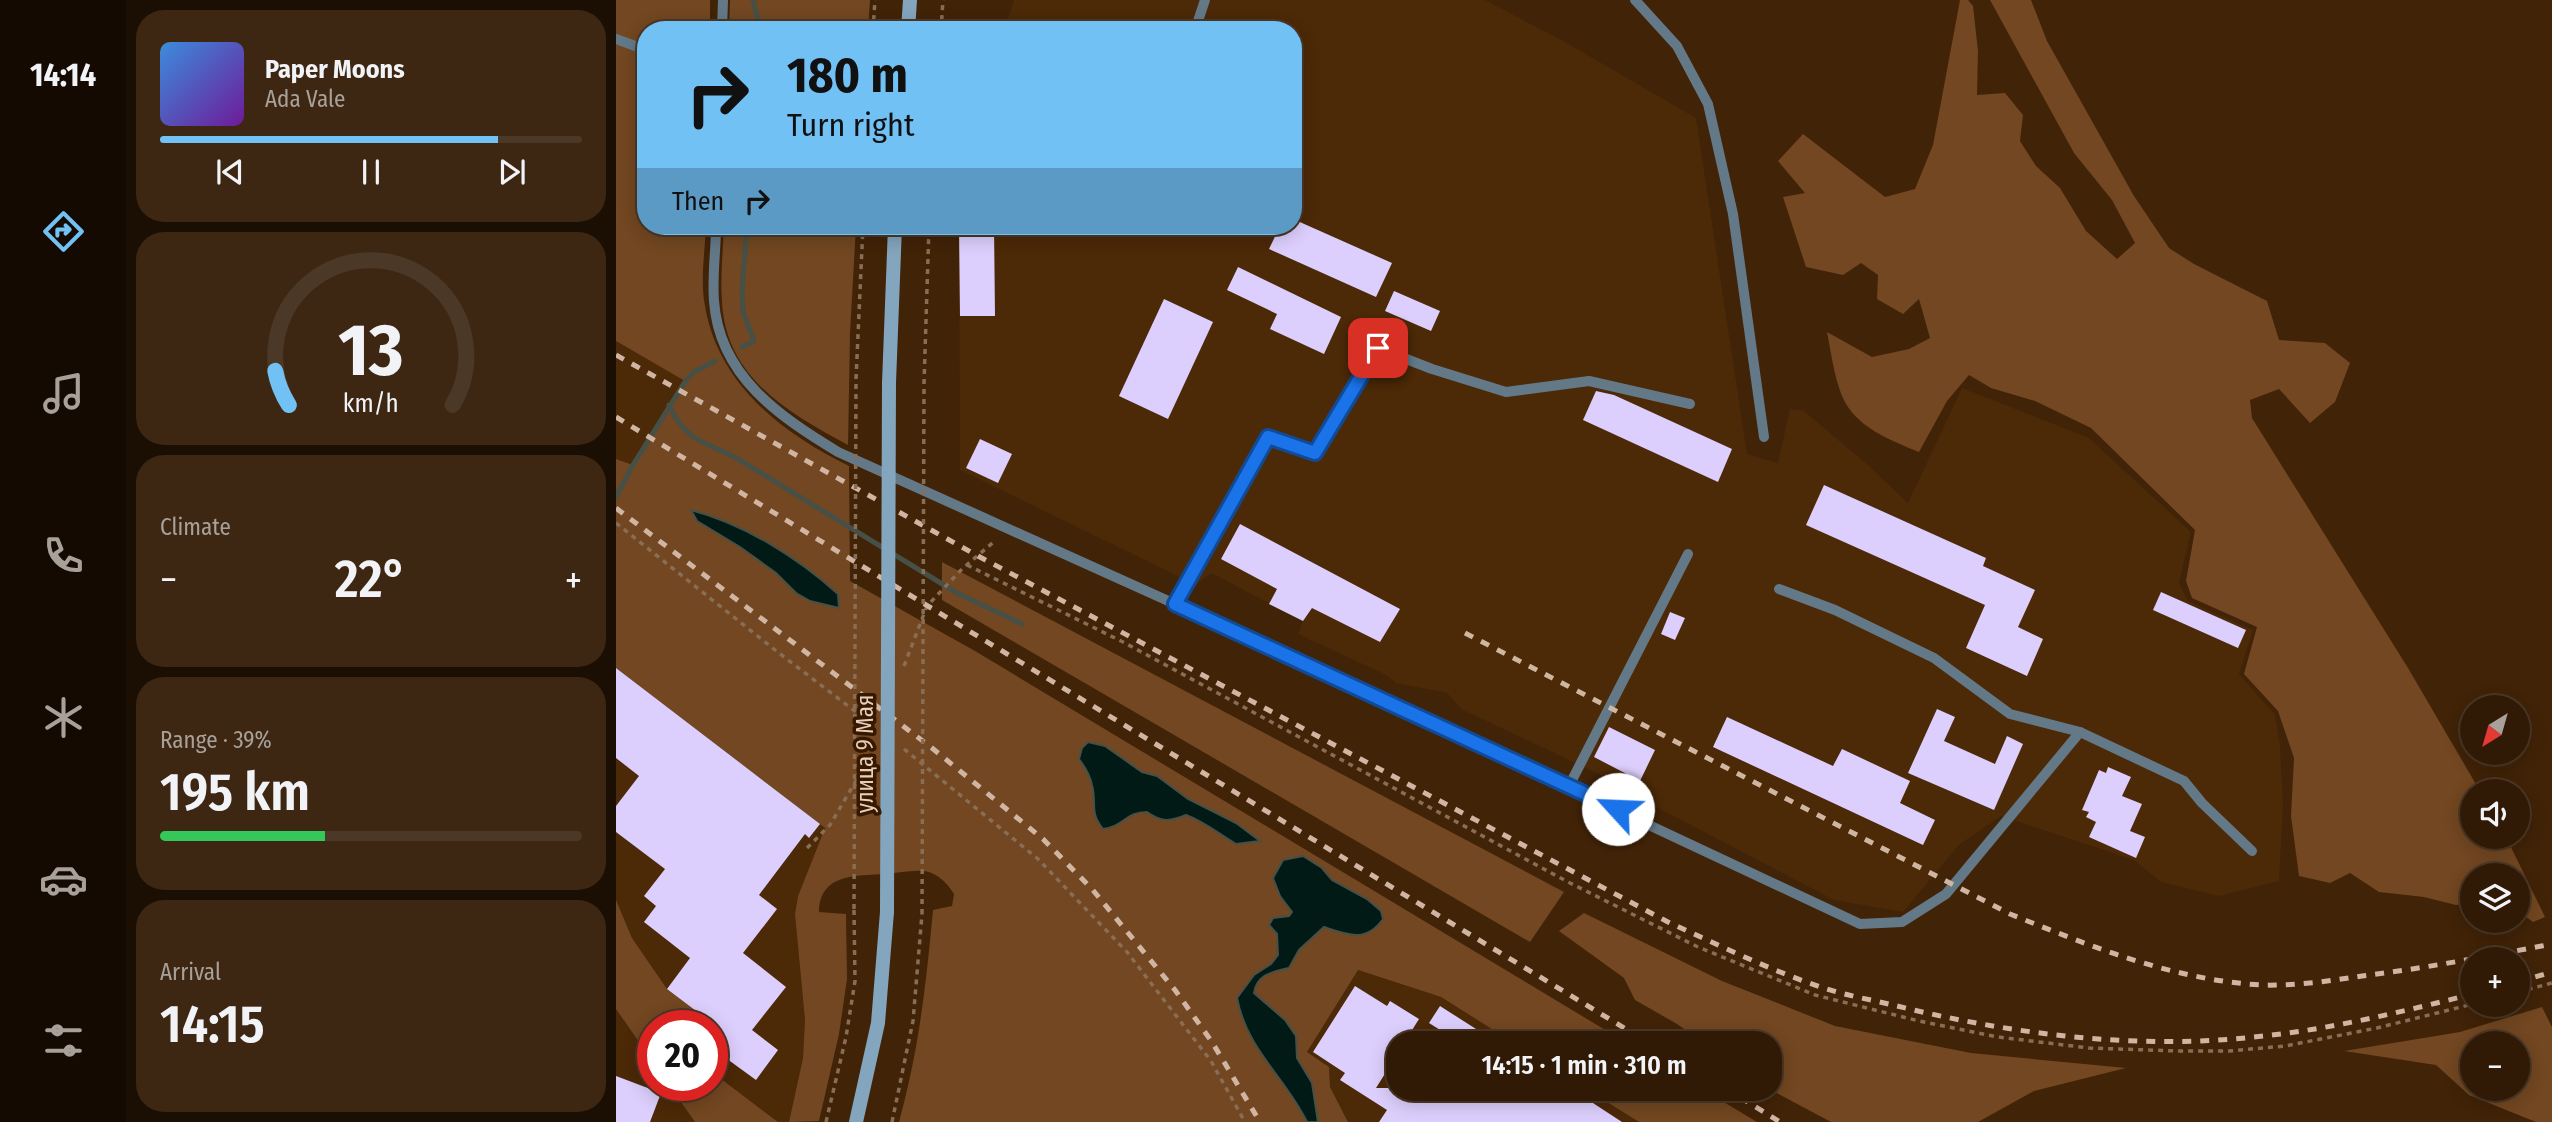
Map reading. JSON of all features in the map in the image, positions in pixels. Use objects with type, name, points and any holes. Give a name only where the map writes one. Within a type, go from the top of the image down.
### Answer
[{"type":"main road","points":[[909,21],[910,0]]},
{"type":"main road","name":"улица 9 Мая","points":[[856,1122],[877,1023],[887,912],[890,383],[895,235]]},
{"type":"lane","points":[[722,21],[723,0]]},
{"type":"lane","points":[[1198,21],[1205,0]]},
{"type":"lane","points":[[1635,0],[1677,46],[1708,104],[1733,214],[1764,437]]},
{"type":"lane","points":[[616,39],[637,47]]},
{"type":"lane","points":[[716,235],[714,302],[721,337],[732,363],[753,391],[792,424],[838,452],[1175,604],[1860,924],[1902,922],[1946,894],[2080,732]]},
{"type":"lane","points":[[1175,604],[1268,437],[1315,453],[1378,348],[1432,369],[1506,392],[1589,381],[1690,404]]},
{"type":"lane","points":[[1569,786],[1688,554]]},
{"type":"lane","points":[[1779,589],[1835,610],[1934,658],[2010,714],[2080,732],[2185,781],[2202,803],[2252,851]]},
{"type":"path","points":[[874,21],[875,0]]},
{"type":"path","points":[[942,21],[943,0]]},
{"type":"path","points":[[826,1122],[846,1037],[855,981],[856,379],[863,235]]},
{"type":"path","points":[[892,1122],[914,1021],[922,914],[924,384],[929,235]]},
{"type":"path","points":[[616,523],[880,730]]},
{"type":"path","points":[[937,595],[1008,528]]},
{"type":"path","points":[[967,565],[1123,642],[1568,882],[1698,947],[1815,995],[1998,1037],[2089,1048],[2177,1051],[2229,1051],[2285,1046],[2377,1028],[2460,1007]]},
{"type":"path","points":[[902,747],[1038,859],[1128,952],[1210,1061],[1245,1122]]},
{"type":"path","points":[[2530,989],[2552,983]]},
{"type":"shaded area","points":[[616,0],[710,0],[710,21],[637,21],[637,235],[705,235],[703,276],[705,306],[712,334],[724,359],[739,382],[777,421],[824,453],[849,466],[850,581],[975,651],[1607,1031],[1495,1031],[1441,997],[1358,970],[1307,1052],[1329,1067],[1330,1087],[1348,1122],[899,1122],[921,1017],[933,910],[952,906],[954,894],[942,879],[924,871],[863,875],[833,883],[821,899],[819,912],[846,914],[847,979],[839,1034],[819,1121],[789,1122],[803,1058],[805,1020],[795,914],[798,896],[825,828],[616,668],[616,459],[633,465],[685,381],[616,341]]},
{"type":"shaded area","points":[[730,0],[870,0],[869,21],[729,21]]},
{"type":"shaded area","points":[[1014,0],[1485,0],[1565,42],[1696,118],[1747,454],[1778,463],[1790,409],[1804,411],[1908,503],[1962,388],[2089,438],[2191,532],[2179,583],[2188,601],[2253,630],[2239,674],[2275,715],[2280,746],[2283,805],[2279,881],[2219,896],[2161,882],[2134,860],[2001,816],[1959,845],[1903,912],[1834,900],[1641,799],[1637,792],[1461,709],[1447,693],[1396,683],[1386,675],[1298,634],[1303,621],[1211,573],[1196,585],[960,470],[959,235],[1302,235],[1302,21],[1007,21]]},
{"type":"shaded area","points":[[1960,0],[1968,0],[1973,6],[1978,51],[1977,95],[2005,93],[2023,115],[2020,141],[2036,166],[2060,188],[2086,231],[2117,259],[2135,243],[2112,200],[2074,153],[1990,0],[2031,0],[2047,41],[2134,196],[2169,248],[2194,264],[2267,301],[2279,340],[2325,343],[2350,363],[2335,402],[2310,423],[2279,389],[2250,400],[2252,418],[2408,668],[2460,757],[2460,765],[2465,765],[2473,779],[2460,779],[2460,849],[2512,849],[2519,863],[2460,863],[2460,905],[2456,905],[2424,897],[2379,892],[2350,873],[2330,883],[2299,876],[2291,816],[2294,758],[2278,711],[2244,674],[2257,627],[2192,598],[2186,581],[2195,530],[2091,428],[2035,401],[1991,388],[1969,375],[1947,401],[1919,452],[1874,431],[1855,416],[1842,396],[1827,332],[1872,357],[1909,349],[1930,338],[1919,299],[1903,314],[1877,299],[1878,275],[1861,263],[1843,275],[1806,267],[1783,197],[1805,193],[1778,161],[1803,134],[1885,197],[1915,189],[1933,145]]},
{"type":"shaded area","points":[[723,235],[856,235],[848,445],[783,406],[748,372],[735,352],[726,329],[721,274]]},
{"type":"shaded area","points":[[616,341],[686,380],[633,465],[616,459]]},
{"type":"shaded area","points":[[942,562],[1564,892],[1530,942],[942,600]]},
{"type":"shaded area","points":[[616,668],[825,828],[798,896],[795,913],[805,1020],[803,1058],[789,1122],[778,1122],[728,1084],[728,1010],[695,1010],[667,989],[632,938],[616,900]]},
{"type":"shaded area","points":[[2530,886],[2545,917],[2533,922],[2530,920]]},
{"type":"shaded area","points":[[616,900],[632,938],[667,989],[695,1010],[637,1010],[637,1039],[616,1009]]},
{"type":"shaded area","points":[[1584,913],[1722,981],[1835,1026],[1971,1053],[2126,1068],[2034,1091],[1978,1122],[1831,1122],[1782,1096],[1782,1031],[1687,1031],[1635,1000],[1624,978],[1559,931]]},
{"type":"shaded area","points":[[1357,970],[1441,997],[1495,1031],[1386,1031],[1386,1101],[1605,1101],[1639,1122],[1348,1122],[1330,1087],[1329,1067],[1307,1052]]},
{"type":"shaded area","points":[[2542,1007],[2552,1027],[2552,1122],[2536,1122],[2484,1101],[2530,1101],[2530,1031],[2463,1031],[2509,1017],[2530,1017],[2530,1011]]},
{"type":"shaded area","points":[[616,1009],[637,1039],[637,1101],[680,1101],[695,1122],[616,1122]]},
{"type":"shaded area","points":[[2460,1032],[2460,1087],[2436,1065],[2344,1051]]},
{"type":"shaded area","points":[[728,1084],[778,1122],[695,1122],[680,1101],[728,1101]]},
{"type":"shaded area","points":[[1605,1101],[1722,1101],[1757,1122],[1639,1122]]},
{"type":"water","points":[[691,510],[731,524],[769,543],[838,594],[839,608],[810,601],[796,593],[776,573],[697,521]]},
{"type":"water","points":[[1088,742],[1105,746],[1142,772],[1157,776],[1188,799],[1236,823],[1260,841],[1236,844],[1186,815],[1166,820],[1147,812],[1134,814],[1103,829],[1095,813],[1090,778],[1079,759],[1082,748]]},
{"type":"water","points":[[1303,856],[1322,868],[1332,880],[1367,899],[1381,911],[1383,919],[1377,927],[1356,935],[1324,927],[1299,950],[1289,968],[1266,975],[1258,982],[1254,993],[1285,1020],[1296,1036],[1297,1058],[1312,1083],[1318,1122],[1307,1122],[1258,1048],[1249,1033],[1237,998],[1254,975],[1271,964],[1278,955],[1277,934],[1269,925],[1273,918],[1289,916],[1292,912],[1280,896],[1273,878],[1283,860]]},
{"type":"building","points":[[1302,223],[1392,263],[1376,297],[1269,249],[1276,235],[1302,235]]},
{"type":"building","points":[[959,235],[994,235],[995,316],[960,316]]},
{"type":"building","points":[[1238,267],[1341,317],[1324,354],[1270,329],[1277,314],[1227,290]]},
{"type":"building","points":[[1394,291],[1440,311],[1431,331],[1385,311]]},
{"type":"building","points":[[1164,299],[1213,322],[1168,419],[1119,396]]},
{"type":"building","points":[[1596,391],[1614,395],[1732,449],[1718,482],[1583,420]]},
{"type":"building","points":[[980,439],[1012,454],[998,483],[966,468]]},
{"type":"building","points":[[1824,485],[1986,558],[1983,566],[2035,590],[2018,627],[2043,639],[2027,676],[1966,648],[1985,605],[1806,525]]},
{"type":"building","points":[[1240,524],[1400,609],[1380,642],[1312,608],[1303,621],[1269,604],[1277,589],[1221,559]]},
{"type":"building","points":[[2161,592],[2246,630],[2238,648],[2153,610]]},
{"type":"building","points":[[1670,612],[1685,618],[1675,640],[1661,634]]},
{"type":"building","points":[[616,668],[820,824],[809,838],[805,834],[759,895],[777,909],[743,953],[786,987],[752,1030],[778,1050],[756,1080],[728,1060],[728,1010],[695,1010],[667,989],[690,958],[644,922],[656,906],[644,896],[665,869],[616,832],[616,806],[639,776],[616,758]]},
{"type":"building","points":[[1937,709],[1955,717],[1944,741],[1995,764],[2007,736],[2023,744],[1994,810],[1908,773]]},
{"type":"building","points":[[1727,717],[1833,766],[1842,749],[1910,781],[1900,803],[1935,820],[1923,845],[1713,747]]},
{"type":"building","points":[[1609,727],[1655,750],[1640,781],[1594,757]]},
{"type":"building","points":[[2108,767],[2131,777],[2122,796],[2142,804],[2130,831],[2145,837],[2136,858],[2089,837],[2096,822],[2086,817],[2089,812],[2082,810],[2099,770],[2106,773]]},
{"type":"building","points":[[1355,986],[1387,1006],[1390,1001],[1419,1019],[1412,1031],[1386,1031],[1386,1072],[1376,1088],[1386,1088],[1386,1101],[1590,1101],[1622,1122],[1379,1122],[1387,1110],[1340,1080],[1345,1073],[1313,1052]]},
{"type":"building","points":[[1440,1006],[1479,1031],[1442,1031],[1429,1023]]},
{"type":"building","points":[[616,1076],[637,1084],[637,1101],[658,1101],[650,1122],[616,1122]]},
{"type":"waterway","points":[[753,0],[758,21]]},
{"type":"waterway","points":[[742,347],[754,341],[743,312],[746,235]]},
{"type":"waterway","points":[[616,497],[686,380],[694,372],[715,361]]},
{"type":"waterway","points":[[669,405],[682,427],[697,439],[738,459],[957,593],[1022,624]]},
{"type":"railway","points":[[616,355],[978,556],[1668,922],[1804,981],[1851,996],[2029,1032],[2164,1042],[2209,1041],[2309,1030],[2460,997]]},
{"type":"railway","points":[[616,417],[1629,1031]]},
{"type":"railway","points":[[616,508],[932,748],[1043,839],[1092,889],[1175,990],[1212,1042],[1260,1122]]},
{"type":"railway","points":[[1465,633],[2010,914],[2132,960],[2228,982],[2299,984],[2410,969],[2552,944]]},
{"type":"railway","points":[[2530,978],[2552,972]]},
{"type":"railway","points":[[1746,1101],[1780,1122]]},
{"type":"route","points":[[1378,348],[1315,453],[1268,437],[1175,604],[1618,809]]}]
